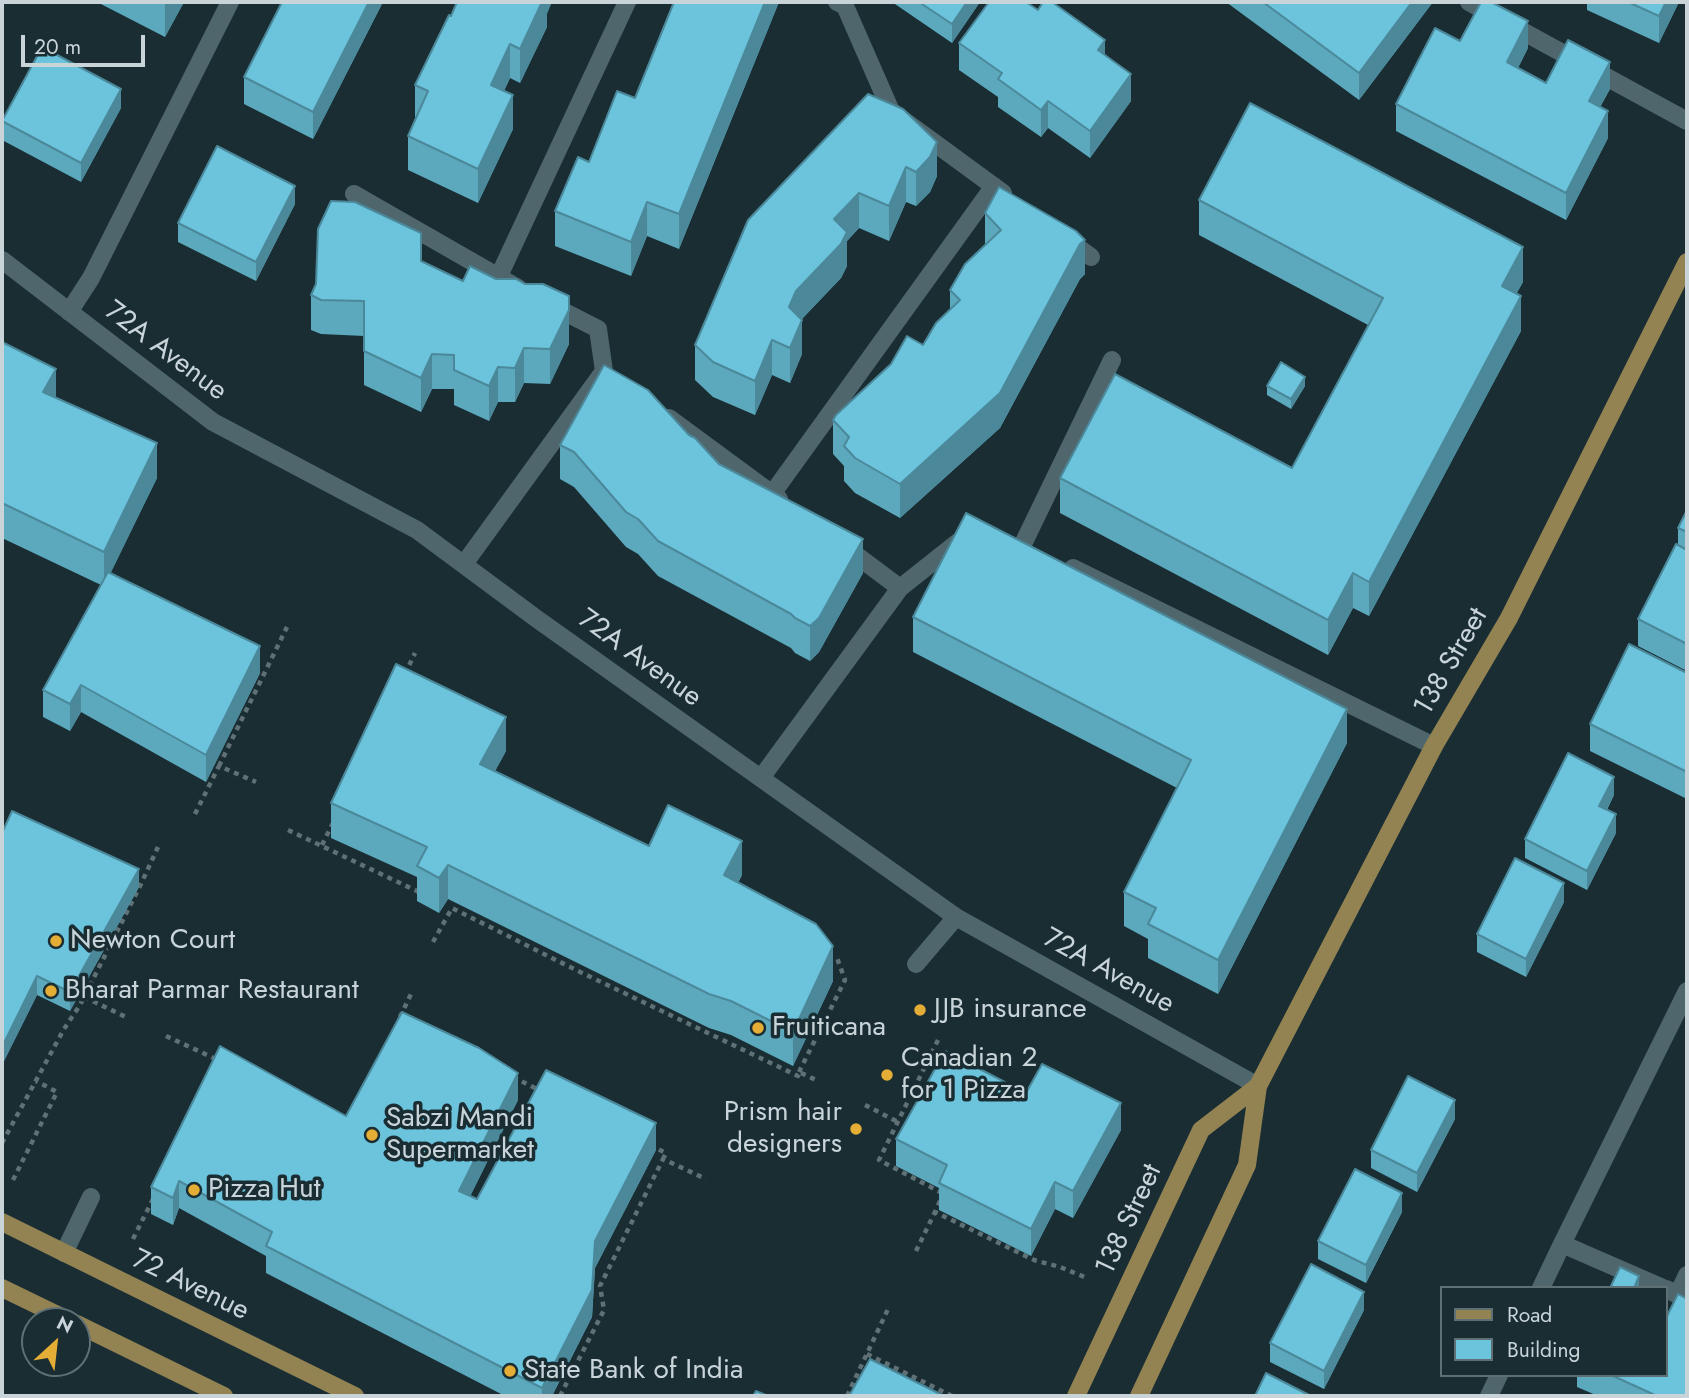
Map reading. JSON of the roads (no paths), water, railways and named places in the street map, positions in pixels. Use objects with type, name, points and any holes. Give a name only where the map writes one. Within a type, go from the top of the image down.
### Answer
[{"type":"main road","name":"138 Street","points":[[1139,1396],[1247,1165],[1258,1086],[1434,746],[1508,618],[1687,262]]},
{"type":"main road","name":"138 Street","points":[[1076,1396],[1201,1130],[1258,1086]]},
{"type":"main road","name":"72 Avenue","points":[[2,1222],[355,1396]]},
{"type":"main road","points":[[2,1287],[42,1307]]},
{"type":"main road","points":[[91,1331],[224,1396]]},
{"type":"street","points":[[69,312],[90,278],[230,2]]},
{"type":"street","points":[[498,278],[627,2]]},
{"type":"street","points":[[837,2],[845,6],[891,111],[1015,202]]},
{"type":"street","points":[[1469,2],[1687,121]]},
{"type":"street","points":[[772,494],[994,187]]},
{"type":"street","points":[[354,194],[498,278],[598,329],[610,375],[464,564]]},
{"type":"street","points":[[1058,233],[1091,257]]},
{"type":"street","name":"72A Avenue","points":[[2,260],[213,422],[417,530],[956,917],[1258,1086]]},
{"type":"street","points":[[1022,546],[1112,360]]},
{"type":"street","points":[[660,412],[794,510]]},
{"type":"street","points":[[826,533],[900,588]]},
{"type":"street","points":[[761,778],[900,588],[958,542],[984,543]]},
{"type":"street","points":[[1059,562],[1434,746]]},
{"type":"street","points":[[916,964],[956,917]]},
{"type":"street","points":[[1542,1286],[1687,991]]},
{"type":"street","points":[[64,1253],[91,1197]]},
{"type":"street","points":[[1562,1244],[1657,1286]]},
{"type":"street","points":[[1673,1293],[1687,1275]]},
{"type":"street","points":[[1489,1396],[1498,1377]]},
{"type":"place","name":"Newton Court","points":[[56,941]]},
{"type":"place","name":"Bharat Parmar Restaurant","points":[[51,991]]},
{"type":"place","name":"JJB insurance","points":[[920,1010]]},
{"type":"place","name":"Fruiticana","points":[[758,1028]]},
{"type":"place","name":"Canadian 2 for 1 Pizza","points":[[887,1075]]},
{"type":"place","name":"Prism hair designers","points":[[856,1129]]},
{"type":"place","name":"Sabzi Mandi Supermarket","points":[[372,1135]]},
{"type":"place","name":"Pizza Hut","points":[[194,1190]]},
{"type":"place","name":"State Bank of India","points":[[510,1371]]}]
